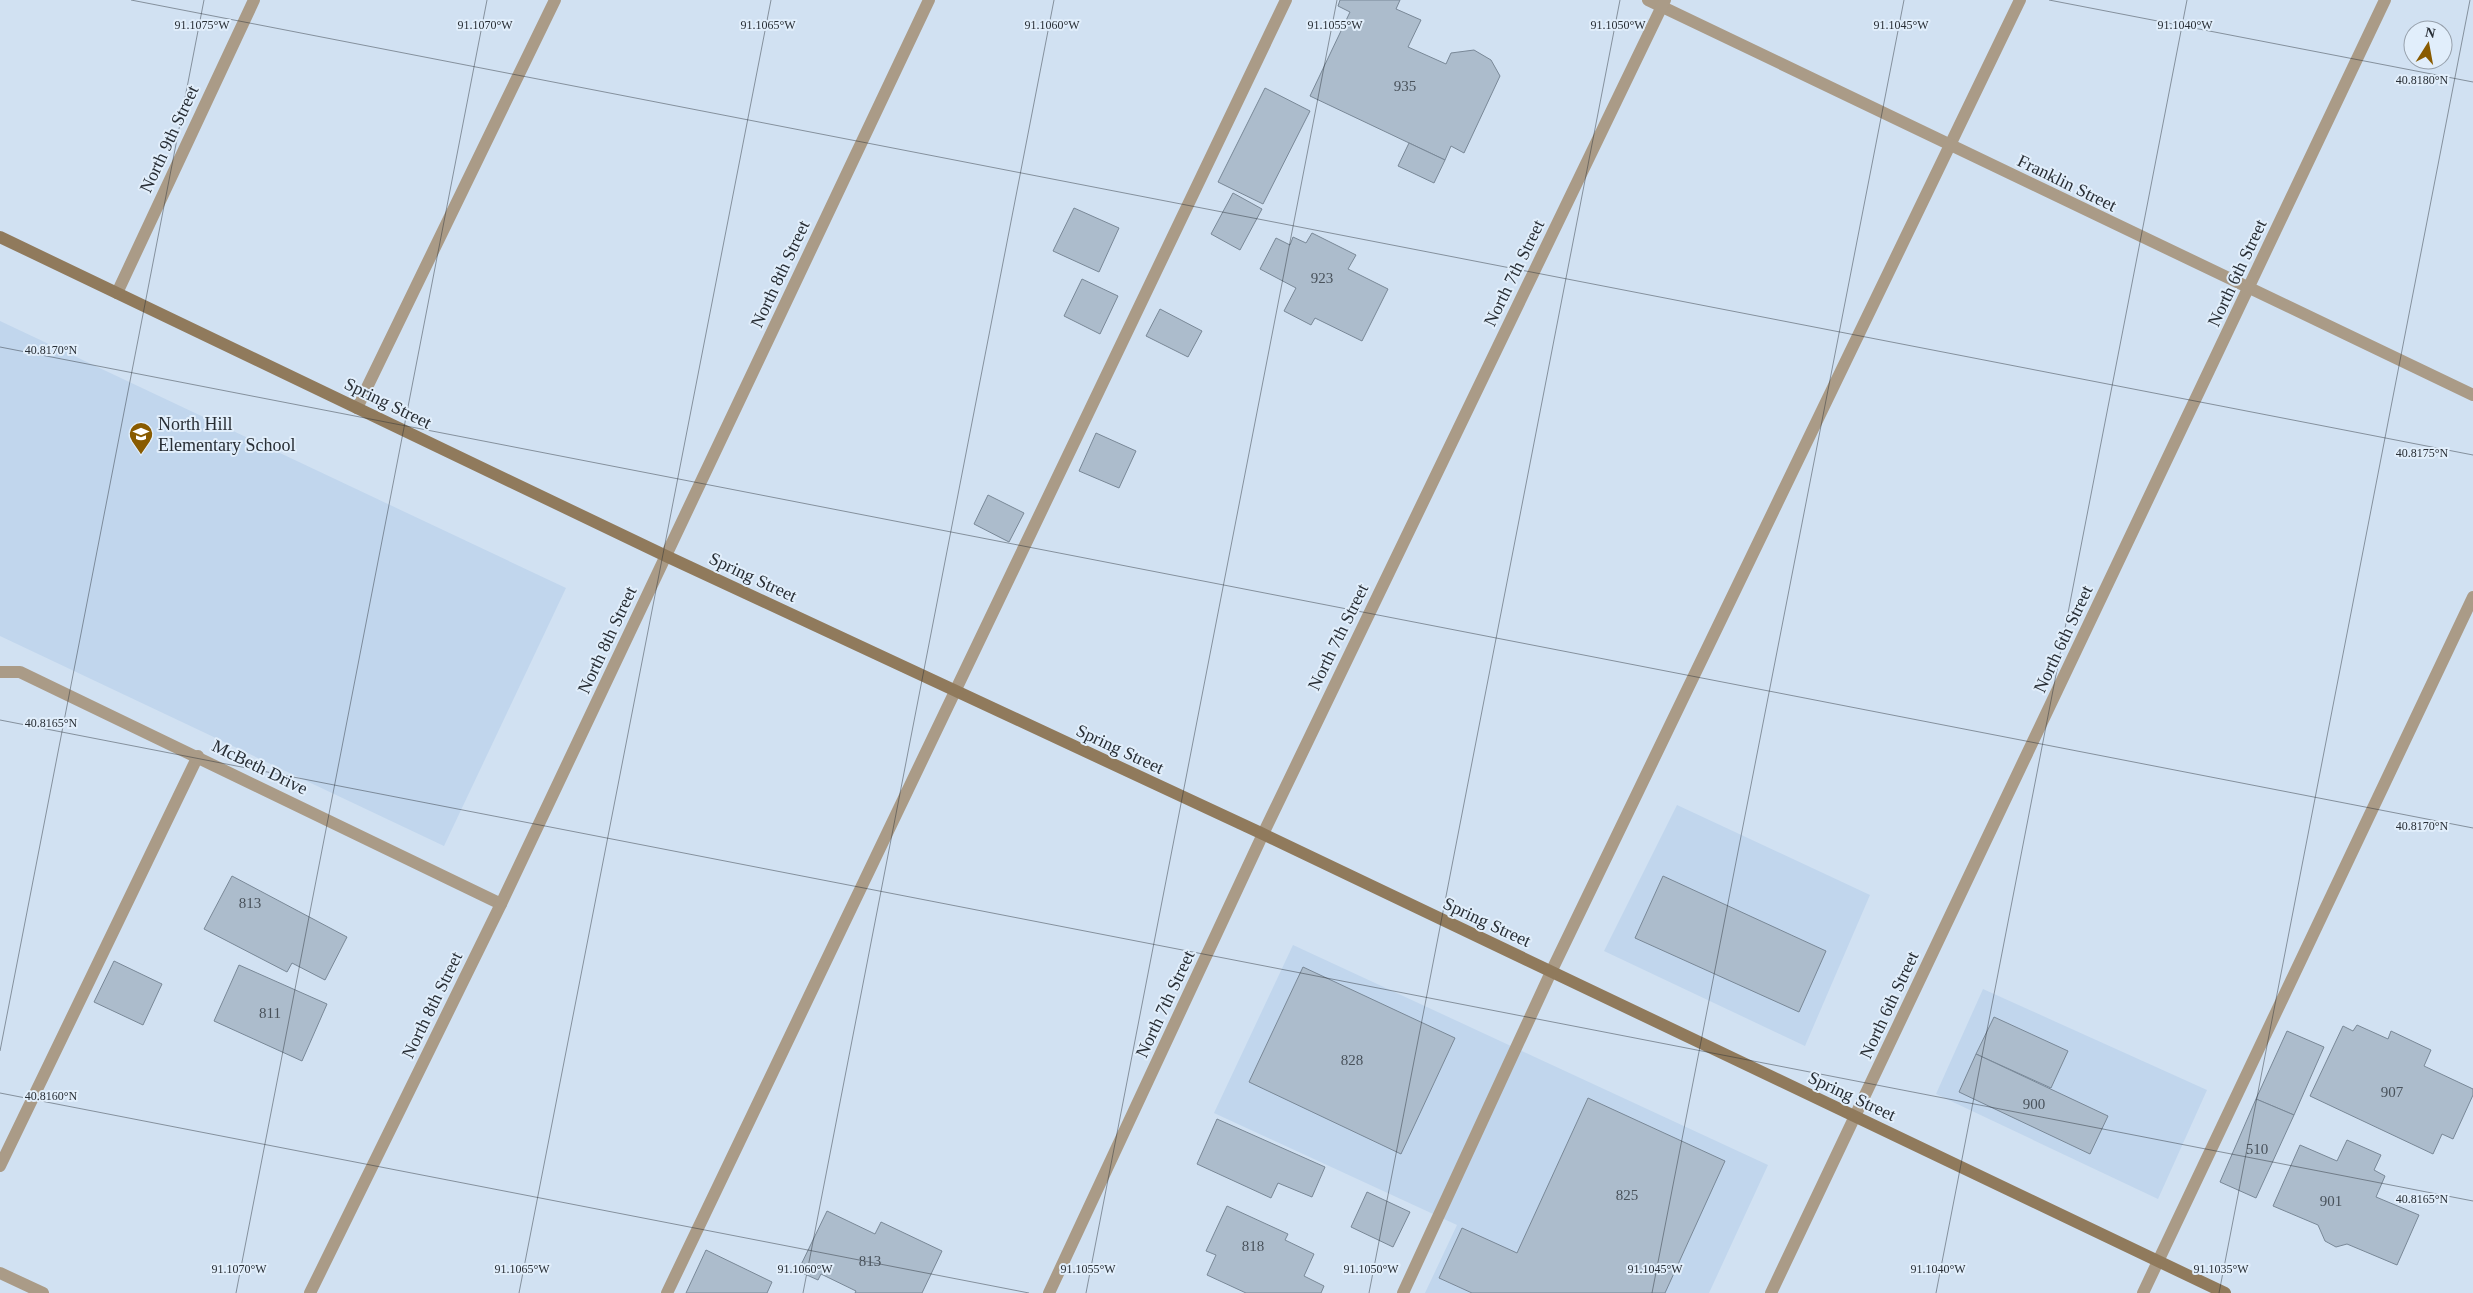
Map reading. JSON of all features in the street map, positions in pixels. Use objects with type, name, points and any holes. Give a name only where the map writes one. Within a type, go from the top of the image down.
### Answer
[{"type":"main road","name":"Spring Street","points":[[0,237],[666,556],[1263,834],[2226,1293]]},
{"type":"street","name":"North 9th Street","points":[[117,293],[254,0]]},
{"type":"street","points":[[357,408],[555,0]]},
{"type":"street","name":"North 8th Street","points":[[310,1293],[501,904],[929,0]]},
{"type":"street","points":[[666,1293],[1286,0]]},
{"type":"street","name":"Franklin Street","points":[[1648,0],[1663,3],[1951,146],[2473,396]]},
{"type":"street","points":[[1403,1293],[1551,972],[2020,0]]},
{"type":"street","name":"North 6th Street","points":[[1771,1293],[2385,0]]},
{"type":"street","name":"North 7th Street","points":[[1049,1293],[1263,834],[1663,3]]},
{"type":"street","points":[[2143,1293],[2473,597]]},
{"type":"street","name":"McBeth Drive","points":[[0,672],[20,672],[198,756],[501,904]]},
{"type":"street","points":[[0,1166],[198,756]]},
{"type":"street","points":[[0,1274],[42,1293]]},
{"type":"shaded area","name":"North Hill Elementary School","points":[[0,321],[566,588],[444,846],[0,636]]},
{"type":"shaded area","points":[[1677,805],[1870,895],[1805,1046],[1604,951]]},
{"type":"shaded area","points":[[1293,945],[1768,1165],[1709,1293],[1425,1293],[1457,1225],[1214,1113]]},
{"type":"shaded area","points":[[1983,989],[2207,1090],[2158,1199],[1936,1094]]},
{"type":"building","points":[[1340,0],[1400,0],[1396,9],[1421,20],[1408,47],[1446,64],[1451,53],[1474,50],[1491,60],[1500,76],[1464,153],[1451,146],[1445,160],[1310,96],[1350,12],[1338,6]]},
{"type":"building","points":[[1265,88],[1310,111],[1263,204],[1218,182]]},
{"type":"building","points":[[1409,143],[1445,160],[1434,183],[1398,166]]},
{"type":"building","points":[[1233,193],[1262,209],[1240,250],[1211,234]]},
{"type":"building","points":[[1074,208],[1119,228],[1099,272],[1053,251]]},
{"type":"building","points":[[1312,233],[1356,255],[1348,269],[1388,289],[1362,341],[1315,318],[1311,325],[1284,311],[1296,288],[1260,269],[1276,238],[1290,245],[1293,237],[1306,243]]},
{"type":"building","points":[[1082,279],[1118,296],[1100,334],[1064,316]]},
{"type":"building","points":[[1160,309],[1202,331],[1188,357],[1146,336]]},
{"type":"building","points":[[1096,433],[1136,451],[1119,488],[1079,471]]},
{"type":"building","points":[[988,495],[1024,513],[1009,542],[974,524]]},
{"type":"building","points":[[232,876],[347,937],[325,980],[292,963],[287,972],[204,929]]},
{"type":"building","points":[[1663,876],[1826,951],[1799,1012],[1635,938]]},
{"type":"building","points":[[114,961],[162,984],[143,1025],[94,1002]]},
{"type":"building","points":[[239,965],[327,1004],[302,1061],[214,1021]]},
{"type":"building","points":[[1303,967],[1455,1038],[1401,1154],[1249,1082]]},
{"type":"building","points":[[1994,1017],[2068,1051],[2051,1088],[1976,1054]]},
{"type":"building","points":[[2357,1025],[2388,1039],[2391,1031],[2431,1050],[2424,1066],[2473,1089],[2473,1095],[2453,1139],[2442,1134],[2433,1154],[2310,1096],[2343,1026],[2353,1031]]},
{"type":"building","points":[[2287,1031],[2324,1047],[2294,1115],[2256,1099]]},
{"type":"building","points":[[1976,1054],[2108,1116],[2090,1154],[1959,1092]]},
{"type":"building","points":[[1588,1098],[1725,1161],[1665,1293],[1472,1293],[1439,1278],[1462,1228],[1517,1253]]},
{"type":"building","points":[[2256,1099],[2294,1115],[2256,1198],[2220,1182]]},
{"type":"building","points":[[1217,1119],[1325,1167],[1312,1197],[1278,1183],[1271,1198],[1197,1164]]},
{"type":"building","points":[[2347,1140],[2381,1155],[2374,1170],[2385,1176],[2376,1197],[2419,1215],[2397,1265],[2347,1244],[2336,1247],[2325,1241],[2318,1225],[2273,1206],[2300,1145],[2337,1161]]},
{"type":"building","points":[[1367,1192],[1410,1212],[1393,1247],[1351,1227]]},
{"type":"building","points":[[1227,1206],[1288,1234],[1285,1240],[1314,1254],[1304,1276],[1324,1286],[1321,1293],[1246,1293],[1207,1275],[1216,1255],[1206,1251]]},
{"type":"building","points":[[827,1211],[875,1234],[881,1222],[942,1251],[922,1293],[855,1293],[856,1291],[821,1274],[818,1280],[798,1271]]},
{"type":"building","points":[[706,1250],[772,1282],[767,1293],[686,1293]]},
{"type":"place","name":"North Hill Elementary School","points":[[141,455]]}]
